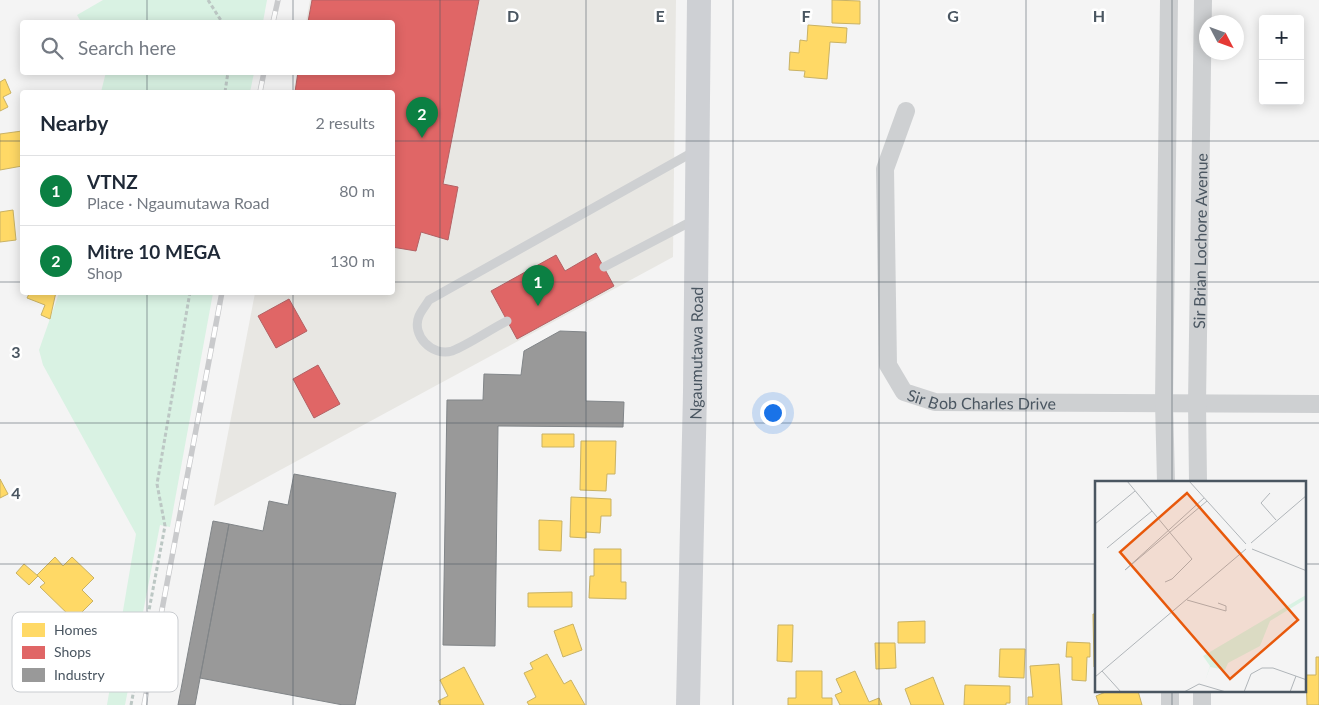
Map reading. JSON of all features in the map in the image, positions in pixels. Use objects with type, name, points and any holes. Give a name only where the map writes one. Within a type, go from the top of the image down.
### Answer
[{"type":"main road","name":"Ngaumutawa Road","points":[[688,705],[695,392],[699,0]]},
{"type":"street","name":"Sir Brian Lochore Avenue","points":[[1166,481],[1164,402],[1169,0]]},
{"type":"street","name":"Sir Brian Lochore Avenue","points":[[1198,481],[1197,403],[1203,0]]},
{"type":"street","name":"Sir Bob Charles Drive","points":[[906,111],[885,169],[888,365],[904,392],[935,402],[1319,404]]},
{"type":"street","points":[[1170,692],[1170,705]]},
{"type":"street","points":[[1202,692],[1202,705]]},
{"type":"lane","points":[[507,321],[451,351],[430,348],[419,337],[418,317],[430,300],[698,150]]},
{"type":"lane","points":[[604,267],[697,218]]},
{"type":"path","points":[[208,0],[221,20]]},
{"type":"path","points":[[225,90],[228,75]]},
{"type":"path","points":[[149,612],[165,526],[157,484],[189,295]]},
{"type":"path","points":[[131,705],[133,692]]},
{"type":"shaded area","points":[[310,0],[676,0],[673,257],[214,506],[255,295],[395,295],[395,90],[293,90],[297,75],[395,75],[395,20],[306,20]]},
{"type":"green space","points":[[103,0],[267,0],[263,20],[80,20],[77,15]]},
{"type":"green space","points":[[105,75],[254,75],[250,90],[102,90]]},
{"type":"green space","points":[[58,295],[213,295],[170,527],[160,525],[143,612],[123,612],[136,534],[43,365],[39,350]]},
{"type":"green space","points":[[109,692],[128,692],[125,705],[107,705]]},
{"type":"building: Homes","points":[[832,0],[860,1],[860,24],[832,23]]},
{"type":"building: Homes","points":[[808,25],[847,28],[846,43],[830,42],[827,79],[804,77],[805,71],[789,70],[790,52],[799,53],[800,40],[807,41]]},
{"type":"building: Homes","points":[[5,79],[11,93],[3,97],[8,107],[0,111],[0,82]]},
{"type":"building: Homes","points":[[20,131],[20,166],[0,170],[0,134]]},
{"type":"building: Homes","points":[[13,210],[16,240],[0,242],[0,212]]},
{"type":"building: Homes","points":[[28,295],[55,295],[50,319],[41,315],[45,305],[27,298]]},
{"type":"building: Homes","points":[[542,434],[574,434],[574,447],[542,447]]},
{"type":"building: Homes","points":[[581,441],[616,441],[615,474],[607,474],[606,491],[580,490]]},
{"type":"building: Homes","points":[[0,479],[8,494],[0,498]]},
{"type":"building: Homes","points":[[571,497],[611,499],[611,516],[601,516],[600,533],[586,532],[586,538],[570,537]]},
{"type":"building: Homes","points":[[539,520],[562,521],[561,551],[539,550]]},
{"type":"building: Homes","points":[[594,549],[621,549],[621,582],[626,582],[626,599],[589,598],[590,576],[594,576]]},
{"type":"building: Homes","points":[[55,557],[63,566],[72,557],[94,578],[82,590],[93,601],[82,612],[66,612],[40,587],[45,583],[37,575]]},
{"type":"building: Homes","points":[[24,564],[38,576],[29,585],[16,573]]},
{"type":"building: Homes","points":[[572,592],[572,607],[528,607],[528,593]]},
{"type":"building: Homes","points":[[1093,614],[1095,614],[1095,667]]},
{"type":"building: Homes","points":[[925,621],[925,643],[898,643],[898,622]]},
{"type":"building: Homes","points":[[573,624],[582,650],[563,657],[554,631]]},
{"type":"building: Homes","points":[[778,625],[793,625],[792,662],[777,661]]},
{"type":"building: Homes","points":[[1067,642],[1090,643],[1090,657],[1087,657],[1086,681],[1072,680],[1072,657],[1066,657]]},
{"type":"building: Homes","points":[[875,643],[895,643],[896,668],[876,669]]},
{"type":"building: Homes","points":[[1000,649],[1025,649],[1024,678],[999,677]]},
{"type":"building: Homes","points":[[547,654],[564,684],[571,680],[585,705],[529,705],[527,702],[536,697],[524,673],[533,669],[530,663]]},
{"type":"building: Homes","points":[[1316,657],[1319,657],[1319,705],[1307,705],[1306,675],[1316,675]]},
{"type":"building: Homes","points":[[1059,664],[1062,705],[1028,705],[1028,697],[1033,697],[1030,666]]},
{"type":"building: Homes","points":[[464,667],[484,705],[440,705],[438,701],[448,696],[440,680]]},
{"type":"building: Homes","points":[[796,671],[822,671],[822,698],[832,698],[832,705],[788,705],[788,698],[796,698]]},
{"type":"building: Homes","points":[[855,671],[869,702],[879,698],[882,705],[840,705],[835,695],[842,692],[836,679]]},
{"type":"building: Homes","points":[[933,677],[944,705],[911,705],[905,689]]},
{"type":"building: Homes","points":[[965,685],[1010,686],[1010,703],[1006,703],[1006,705],[964,705]]},
{"type":"building: Homes","points":[[1106,692],[1138,692],[1142,705],[1099,705],[1096,696]]},
{"type":"building: Shops","points":[[312,0],[479,0],[443,184],[458,187],[448,240],[421,232],[416,251],[395,248],[395,90],[295,90],[298,75],[395,75],[395,20],[308,20]]},
{"type":"building: Shops","points":[[596,253],[614,286],[517,339],[491,291],[556,255],[565,271]]},
{"type":"building: Shops","points":[[289,299],[307,331],[276,348],[258,316]]},
{"type":"building: Shops","points":[[318,365],[340,404],[314,418],[293,379]]},
{"type":"building: Industry","points":[[560,331],[586,332],[586,401],[624,402],[623,427],[498,426],[495,646],[443,645],[447,400],[483,400],[484,374],[521,375],[524,351]]},
{"type":"building: Industry","points":[[294,474],[396,493],[355,705],[343,705],[200,678],[229,524],[263,531],[269,501],[288,505]]},
{"type":"building: Industry","points":[[213,521],[229,524],[195,705],[178,705]]},
{"type":"railway","points":[[273,20],[278,0]]},
{"type":"railway","points":[[260,90],[263,75]]},
{"type":"railway","points":[[162,612],[221,295]]},
{"type":"railway","points":[[144,705],[146,692]]},
{"type":"place","name":"Mitre 10 MEGA","points":[[422,138]]},
{"type":"place","name":"VTNZ","points":[[538,306]]}]
